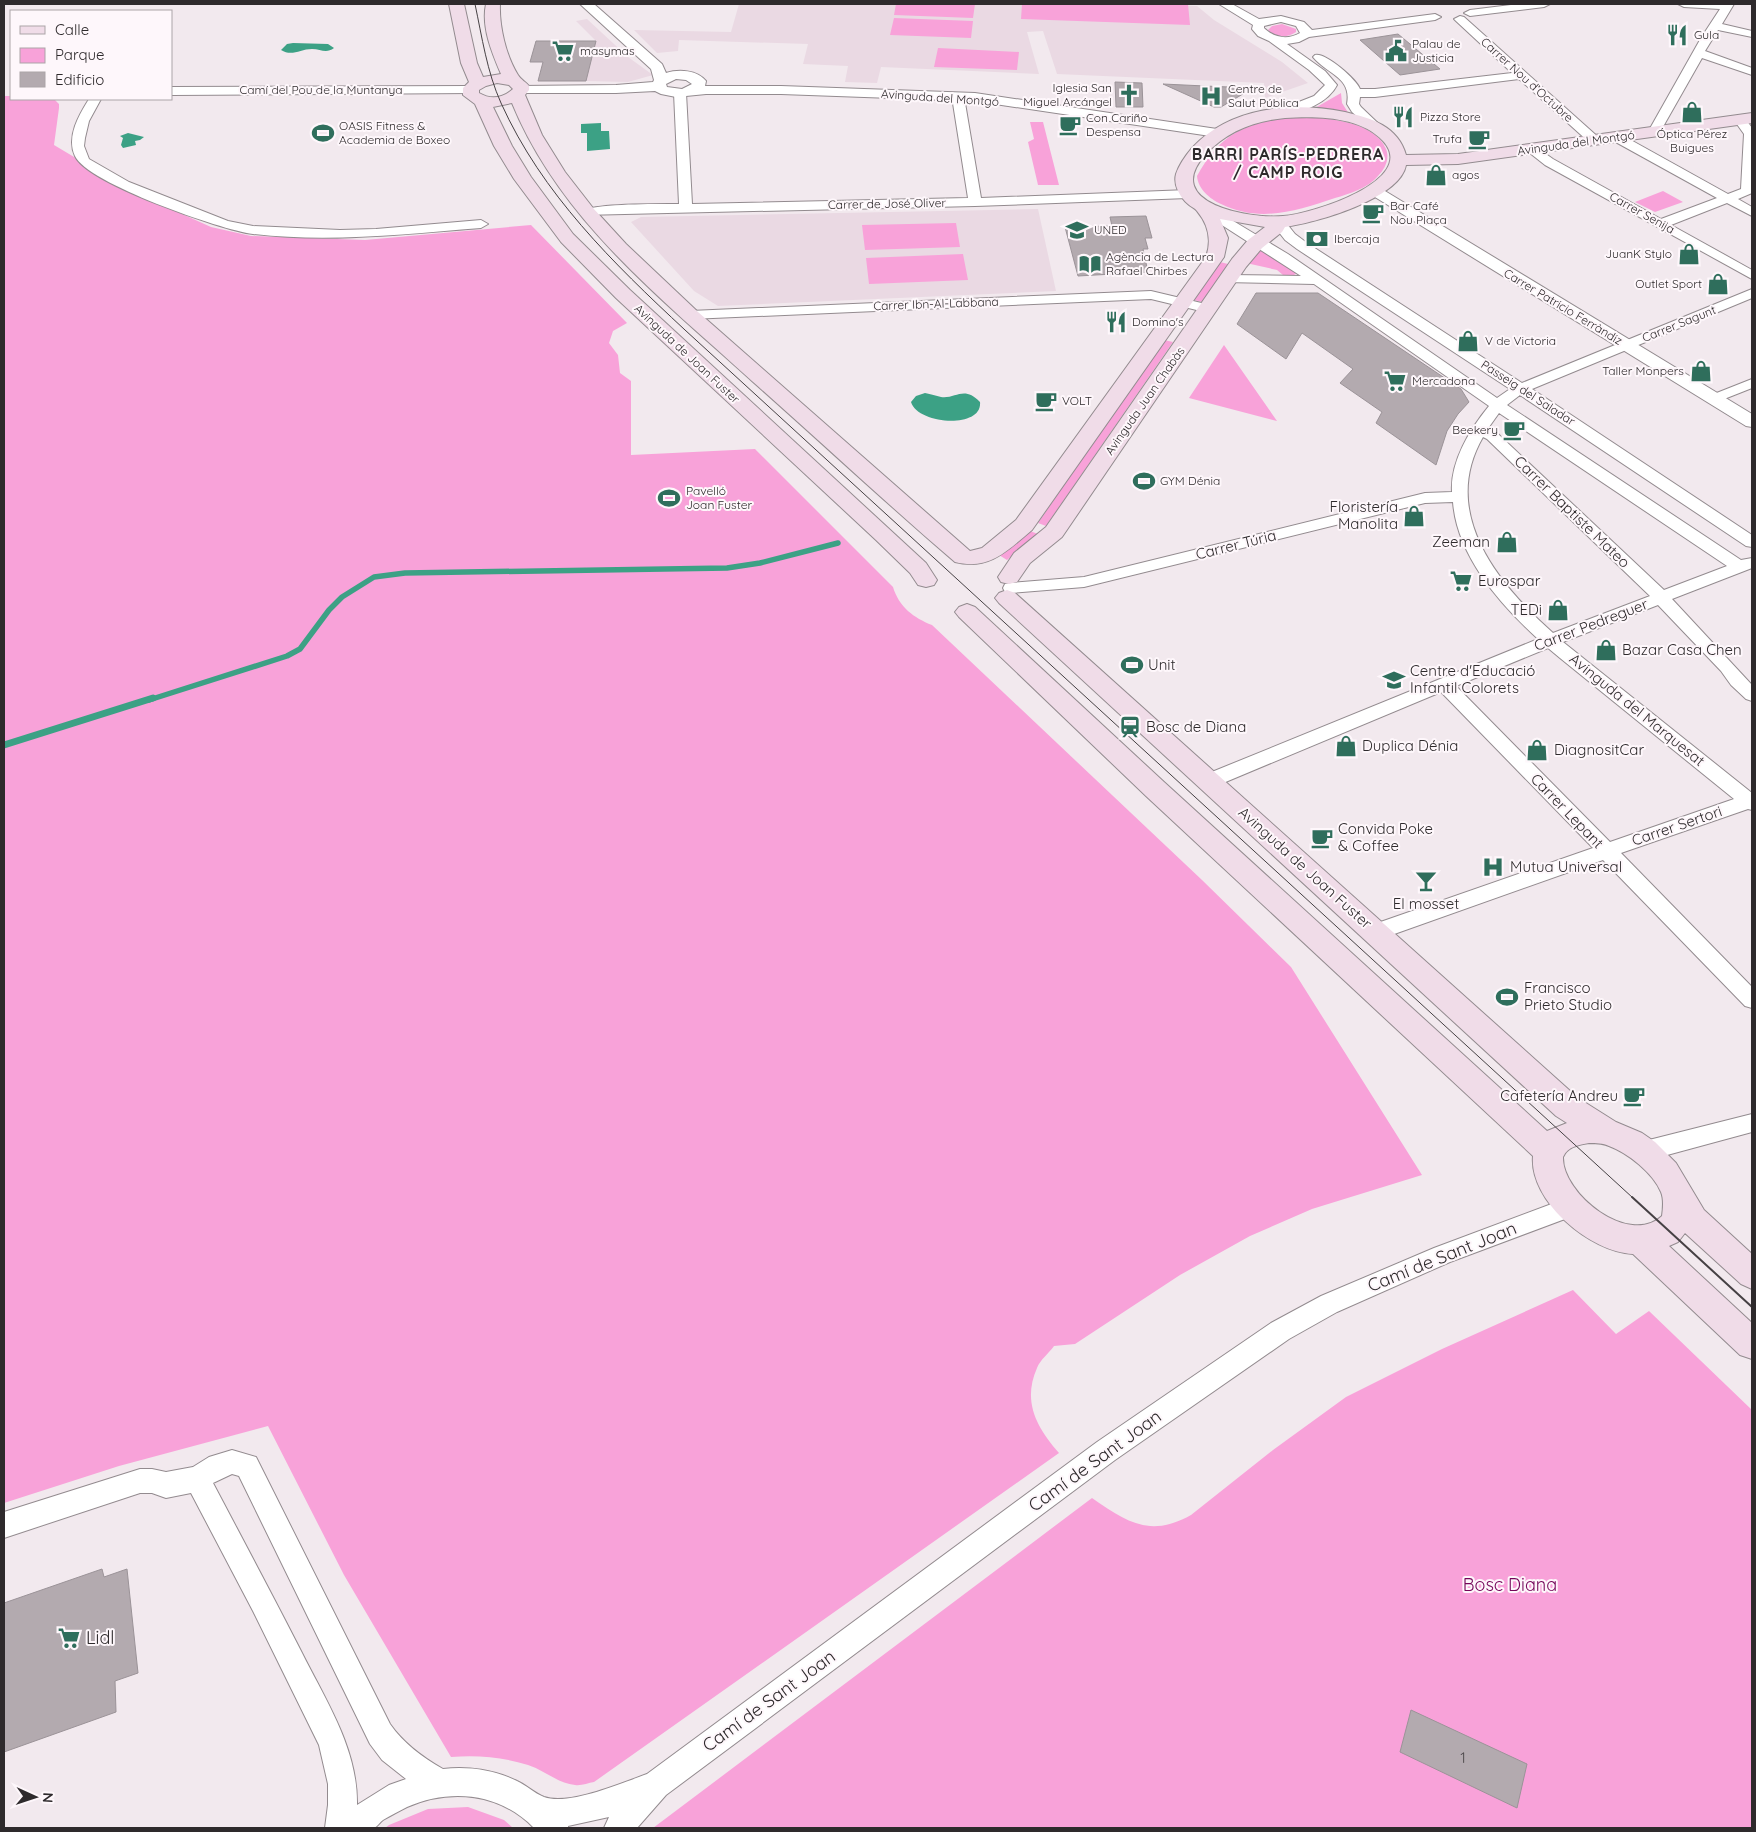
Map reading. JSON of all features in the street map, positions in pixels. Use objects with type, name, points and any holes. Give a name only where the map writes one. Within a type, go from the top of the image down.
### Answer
[{"type":"main road","name":"Avinguda de Joan Fuster","points":[[456,4],[476,91],[503,146],[523,179],[567,238],[650,320],[884,535],[918,568],[944,600],[1156,789],[1549,1152]]},
{"type":"main road","points":[[493,4],[491,15],[503,63],[517,89],[526,121],[542,149],[587,212],[625,254],[690,315],[968,557]]},
{"type":"main road","points":[[476,91],[493,79],[517,89]]},
{"type":"main road","points":[[476,91],[500,101],[517,89]]},
{"type":"main road","points":[[1285,112],[1334,115],[1377,128],[1393,142],[1398,153],[1398,165],[1391,177],[1375,191],[1310,216],[1292,221],[1278,222],[1244,219],[1205,208],[1188,194],[1184,188],[1184,177],[1190,161],[1204,145],[1217,133],[1252,118],[1285,112]]},
{"type":"main road","name":"Avinguda del Montgó","points":[[1399,159],[1418,161],[1450,160],[1746,119]]},
{"type":"main road","name":"Avinguda Juan Chabàs","points":[[944,600],[931,570],[940,563],[990,553],[1024,525],[1215,258],[1220,247],[1219,234],[1205,208]]},
{"type":"main road","name":"Avinguda Juan Chabàs","points":[[1009,588],[1011,570],[1054,532],[1229,279],[1258,242],[1276,228],[1278,222]]},
{"type":"main road","name":"Avinguda de Joan Fuster","points":[[968,557],[982,558],[997,565],[1009,588],[1209,781],[1567,1106],[1607,1132]]},
{"type":"main road","points":[[944,600],[991,609],[1009,588]]},
{"type":"main road","points":[[1677,1191],[1679,1208],[1677,1219],[1668,1230],[1662,1234],[1640,1240],[1611,1236],[1594,1226],[1557,1188],[1549,1172],[1549,1152],[1554,1143],[1565,1136],[1580,1131],[1607,1132],[1630,1142],[1645,1152],[1662,1169],[1677,1191],[1692,1220],[1752,1274]]},
{"type":"main road","points":[[1640,1240],[1752,1344]]},
{"type":"street","points":[[586,4],[659,78],[668,92],[682,93],[698,87],[699,81],[689,76]]},
{"type":"street","points":[[1224,4],[1259,24],[1274,19],[1288,20],[1347,79],[1355,93],[1353,104],[1356,109],[1377,128]]},
{"type":"street","points":[[1305,38],[1425,7],[1428,14],[1446,19],[1464,12],[1544,4]]},
{"type":"street","points":[[1686,4],[1716,7],[1729,4]]},
{"type":"street","points":[[1686,4],[1703,14],[1714,26],[1752,34]]},
{"type":"street","points":[[1654,132],[1714,26],[1729,4]]},
{"type":"street","name":"Carrer Nou d’Octubre","points":[[1464,12],[1520,75],[1594,140]]},
{"type":"street","points":[[1272,38],[1289,40],[1305,38],[1435,17]]},
{"type":"street","points":[[1259,24],[1259,32],[1272,38],[1318,72],[1331,85],[1328,92],[1322,96],[1285,112]]},
{"type":"street","points":[[1699,53],[1752,72]]},
{"type":"street","points":[[1355,93],[1375,93],[1520,75]]},
{"type":"street","name":"Avinguda del Montgó","points":[[659,78],[689,76],[782,90]]},
{"type":"street","points":[[517,89],[616,89],[659,78]]},
{"type":"street","name":"Camí del Pou de la Muntanya","points":[[172,90],[476,91]]},
{"type":"street","name":"Avinguda del Montgó","points":[[682,93],[706,90],[782,90],[975,97],[1217,133]]},
{"type":"street","points":[[682,93],[686,208]]},
{"type":"street","points":[[958,96],[975,202]]},
{"type":"street","points":[[95,100],[80,130],[78,144],[80,156],[84,161],[124,185],[224,224],[254,230],[340,234],[376,233],[481,224]]},
{"type":"street","points":[[1661,224],[1747,191],[1750,134],[1746,119]]},
{"type":"street","points":[[1616,137],[1752,212]]},
{"type":"street","name":"Carrer Senija","points":[[1532,150],[1549,162],[1752,275]]},
{"type":"street","name":"Carrer Patricio Ferràndiz","points":[[1375,191],[1752,422]]},
{"type":"street","name":"Carrer de José Oliver","points":[[587,212],[618,209],[975,202],[1188,194]]},
{"type":"street","name":"Passeig del Saladar","points":[[1205,208],[1283,257],[1472,386],[1498,406],[1746,565]]},
{"type":"street","name":"Passeig del Saladar","points":[[1278,222],[1290,238],[1752,542]]},
{"type":"street","points":[[1283,257],[1279,253],[1281,249],[1290,246],[1302,246]]},
{"type":"street","points":[[1229,279],[1316,280]]},
{"type":"street","name":"Carrer Sagunt","points":[[1522,389],[1752,293]]},
{"type":"street","name":"Carrer Ibn-Al-Labbana","points":[[690,315],[1151,295],[1209,309]]},
{"type":"street","points":[[1714,399],[1752,383]]},
{"type":"street","name":"Avinguda del Marquesat","points":[[1522,389],[1509,395],[1498,406],[1480,428],[1462,462],[1460,497],[1462,523],[1477,555],[1527,620],[1751,801]]},
{"type":"street","name":"Carrer Baptiste Mateo","points":[[1480,428],[1492,436],[1662,598],[1752,695]]},
{"type":"street","name":"Carrer Túria","points":[[1009,588],[1084,582],[1425,498],[1460,497]]},
{"type":"street","name":"Carrer Pedreguer","points":[[1209,781],[1551,640],[1746,565]]},
{"type":"street","points":[[1727,667],[1752,679]]},
{"type":"street","name":"Carrer Lepant","points":[[1445,685],[1752,1000]]},
{"type":"street","name":"Carrer Sertori","points":[[1376,932],[1605,850],[1751,801]]},
{"type":"street","points":[[1645,1152],[1752,1123]]},
{"type":"street","name":"Camí de Sant Joan","points":[[618,1828],[656,1785],[1106,1451],[1280,1331],[1329,1304],[1433,1259],[1573,1206]]},
{"type":"street","points":[[4,1525],[140,1481],[152,1481],[166,1485],[197,1479],[218,1466],[232,1462],[247,1466],[380,1734],[389,1748],[403,1761],[439,1783]]},
{"type":"street","points":[[197,1479],[262,1602],[331,1740],[340,1764],[343,1784],[343,1808],[339,1828]]},
{"type":"street","points":[[351,1828],[371,1811],[395,1797],[416,1788],[439,1783],[466,1782],[492,1786],[516,1795],[546,1819]]},
{"type":"street","name":"Camí de Sant Joan","points":[[546,1819],[549,1813],[584,1809],[656,1785]]},
{"type":"shaded area","points":[[739,4],[1126,4],[1197,6],[1214,20],[1282,62],[1308,83],[1265,98],[1264,83],[1057,74],[1043,31],[1027,32],[1039,74],[881,67],[877,83],[845,82],[848,66],[803,64],[808,44],[679,40],[678,51],[657,53],[634,30],[731,32]]},
{"type":"shaded area","points":[[587,19],[628,57],[653,75],[628,82],[586,81],[596,41],[576,21]]},
{"type":"shaded area","points":[[287,44],[328,44],[334,48],[328,51],[308,49],[292,53],[281,50]]},
{"type":"shaded area","points":[[601,123],[601,131],[609,131],[610,149],[587,151],[587,133],[581,133],[581,124]]},
{"type":"shaded area","points":[[128,133],[144,137],[135,141],[136,145],[123,148],[121,145],[123,138],[120,136]]},
{"type":"shaded area","points":[[1038,209],[1056,291],[718,306],[694,291],[631,222],[641,217]]},
{"type":"shaded area","points":[[925,393],[941,397],[969,394],[980,402],[978,411],[971,417],[961,420],[949,421],[925,416],[916,410],[911,402],[916,396]]},
{"type":"green space","points":[[896,4],[975,4],[973,18],[894,15]]},
{"type":"green space","points":[[1022,4],[1188,4],[1190,25],[1021,19]]},
{"type":"green space","points":[[894,18],[973,21],[971,38],[890,35]]},
{"type":"green space","points":[[1282,24],[1296,29],[1296,32],[1282,36],[1274,35],[1268,30],[1272,26]]},
{"type":"green space","points":[[938,48],[1019,52],[1017,70],[934,67]]},
{"type":"green space","points":[[1341,93],[1342,103],[1349,114],[1315,108]]},
{"type":"green space","points":[[4,96],[10,96],[10,100],[55,100],[59,104],[59,108],[54,145],[131,191],[211,227],[251,236],[365,240],[531,225],[627,323],[613,331],[609,343],[618,355],[620,373],[631,381],[631,455],[755,449],[893,587],[899,600],[908,611],[932,625],[1202,880],[1291,967],[1422,1175],[1312,1209],[1250,1236],[1180,1275],[1075,1344],[1054,1346],[1038,1365],[1031,1392],[1034,1414],[1038,1424],[1059,1453],[594,1782],[580,1785],[568,1784],[528,1765],[499,1758],[451,1757],[344,1575],[268,1426],[119,1466],[4,1503]]},
{"type":"green space","points":[[1298,116],[1348,122],[1371,132],[1380,139],[1386,149],[1387,160],[1383,170],[1369,184],[1352,192],[1292,211],[1278,213],[1264,214],[1235,210],[1217,202],[1202,189],[1197,176],[1207,160],[1227,138],[1251,126]]},
{"type":"green space","points":[[1030,122],[1043,122],[1059,185],[1038,185],[1028,142],[1034,139]]},
{"type":"green space","points":[[1663,191],[1683,202],[1655,212],[1635,202]]},
{"type":"green space","points":[[956,223],[960,247],[865,250],[862,225]]},
{"type":"green space","points":[[1262,249],[1297,273],[1294,275],[1283,275],[1277,270],[1246,263],[1258,250]]},
{"type":"green space","points":[[963,254],[968,280],[869,284],[866,258]]},
{"type":"green space","points":[[1220,262],[1228,264],[1202,302],[1194,300]]},
{"type":"green space","points":[[1164,340],[1173,342],[1046,526],[1038,523]]},
{"type":"green space","points":[[1224,345],[1277,421],[1189,398]]},
{"type":"green space","points":[[1030,531],[1038,534],[1007,560],[999,555]]},
{"type":"green space","name":"Bosc Diana","points":[[1573,1290],[1616,1334],[1649,1311],[1752,1410],[1752,1828],[653,1828],[1092,1498],[1116,1514],[1139,1524],[1151,1526],[1176,1522],[1191,1515],[1273,1450],[1346,1397],[1442,1349]]},
{"type":"green space","points":[[468,1807],[504,1820],[513,1828],[385,1828],[428,1809]]},
{"type":"building","name":"Palau de Justicia","points":[[1398,34],[1440,69],[1400,75],[1360,40]]},
{"type":"building","name":"masymas","points":[[536,41],[596,41],[586,81],[538,81],[543,62],[530,62]]},
{"type":"building","name":"Iglesia San Miguel Arcángel","points":[[1115,82],[1142,83],[1143,107],[1116,107]]},
{"type":"building","name":"Centre de Salut Pública","points":[[1163,84],[1253,88],[1221,107],[1214,107]]},
{"type":"building","points":[[1146,216],[1152,238],[1145,238],[1148,249],[1143,249],[1148,272],[1078,276],[1065,227],[1112,226],[1110,217]]},
{"type":"building","name":"Mercadona","points":[[1256,293],[1318,293],[1461,389],[1469,402],[1458,414],[1447,431],[1436,465],[1376,423],[1382,412],[1340,383],[1353,369],[1302,333],[1286,359],[1237,324]]},
{"type":"building","name":"Lidl","points":[[102,1569],[104,1577],[127,1569],[138,1673],[115,1681],[116,1712],[4,1752],[4,1603]]},
{"type":"building","points":[[1411,1710],[1527,1764],[1517,1808],[1400,1752]]},
{"type":"waterway","points":[[149,700],[287,656],[300,649],[329,610],[342,597],[374,577],[405,573],[727,568],[760,563],[838,543]]},
{"type":"waterway","points":[[4,745],[153,698]]},
{"type":"tram line","points":[[475,4],[492,79],[501,103],[518,136],[558,197],[606,253],[685,330],[1633,1198]]},
{"type":"tram line","points":[[1632,1197],[1752,1307]]},
{"type":"place","name":"Gula","points":[[1677,35]]},
{"type":"place","name":"masymas","points":[[563,51]]},
{"type":"place","name":"Palau de Justicia","points":[[1396,51]]},
{"type":"place","name":"Iglesia San Miguel Arcángel","points":[[1129,95]]},
{"type":"place","name":"Centre de Salut Pública","points":[[1211,96]]},
{"type":"place","name":"Óptica Pérez Buigues","points":[[1692,112]]},
{"type":"place","name":"Pizza Store","points":[[1403,117]]},
{"type":"place","name":"Con Cariño Despensa","points":[[1070,125]]},
{"type":"place","name":"OASIS Fitness & Academia de Boxeo","points":[[323,133]]},
{"type":"place","name":"Trufa","points":[[1479,139]]},
{"type":"place","name":"agos","points":[[1436,175]]},
{"type":"place","name":"Bar Café Nou Plaça","points":[[1373,213]]},
{"type":"place","name":"UNED","points":[[1077,230]]},
{"type":"place","name":"Ibercaja","points":[[1317,239]]},
{"type":"place","name":"JuanK Stylo","points":[[1689,254]]},
{"type":"place","name":"Agència de Lectura Rafael Chirbes","points":[[1090,264]]},
{"type":"place","name":"Outlet Sport","points":[[1718,284]]},
{"type":"place","name":"Domino's","points":[[1116,322]]},
{"type":"place","name":"V de Victoria","points":[[1468,341]]},
{"type":"place","name":"Taller Monpers","points":[[1701,371]]},
{"type":"place","name":"Mercadona","points":[[1395,381]]},
{"type":"place","name":"VOLT","points":[[1046,401]]},
{"type":"place","name":"Beekery","points":[[1514,430]]},
{"type":"place","name":"GYM Dénia","points":[[1144,481]]},
{"type":"place","name":"Pavelló Joan Fuster","points":[[669,498]]},
{"type":"place","name":"Floristería Manolita","points":[[1414,516]]},
{"type":"place","name":"Zeeman","points":[[1507,542]]},
{"type":"place","name":"Eurospar","points":[[1461,581]]},
{"type":"place","name":"TEDi","points":[[1558,610]]},
{"type":"place","name":"Bazar Casa Chen","points":[[1606,650]]},
{"type":"place","name":"Unit","points":[[1132,665]]},
{"type":"place","name":"Centre d'Educació Infantil Colorets","points":[[1394,680]]},
{"type":"place","name":"Bosc de Diana","points":[[1130,727]]},
{"type":"place","name":"Duplica Dénia","points":[[1346,746]]},
{"type":"place","name":"DiagnositCar","points":[[1537,750]]},
{"type":"place","name":"Convida Poke & Coffee","points":[[1322,838]]},
{"type":"place","name":"Mutua Universal","points":[[1493,867]]},
{"type":"place","name":"El mosset","points":[[1426,881]]},
{"type":"place","name":"Francisco Prieto Studio","points":[[1507,997]]},
{"type":"place","name":"Cafetería Andreu","points":[[1634,1096]]},
{"type":"place","name":"Lidl","points":[[69,1638]]},
{"type":"district","name":"BARRI PARÍS-PEDRERA / CAMP ROIG","points":[[1288,163]]}]
